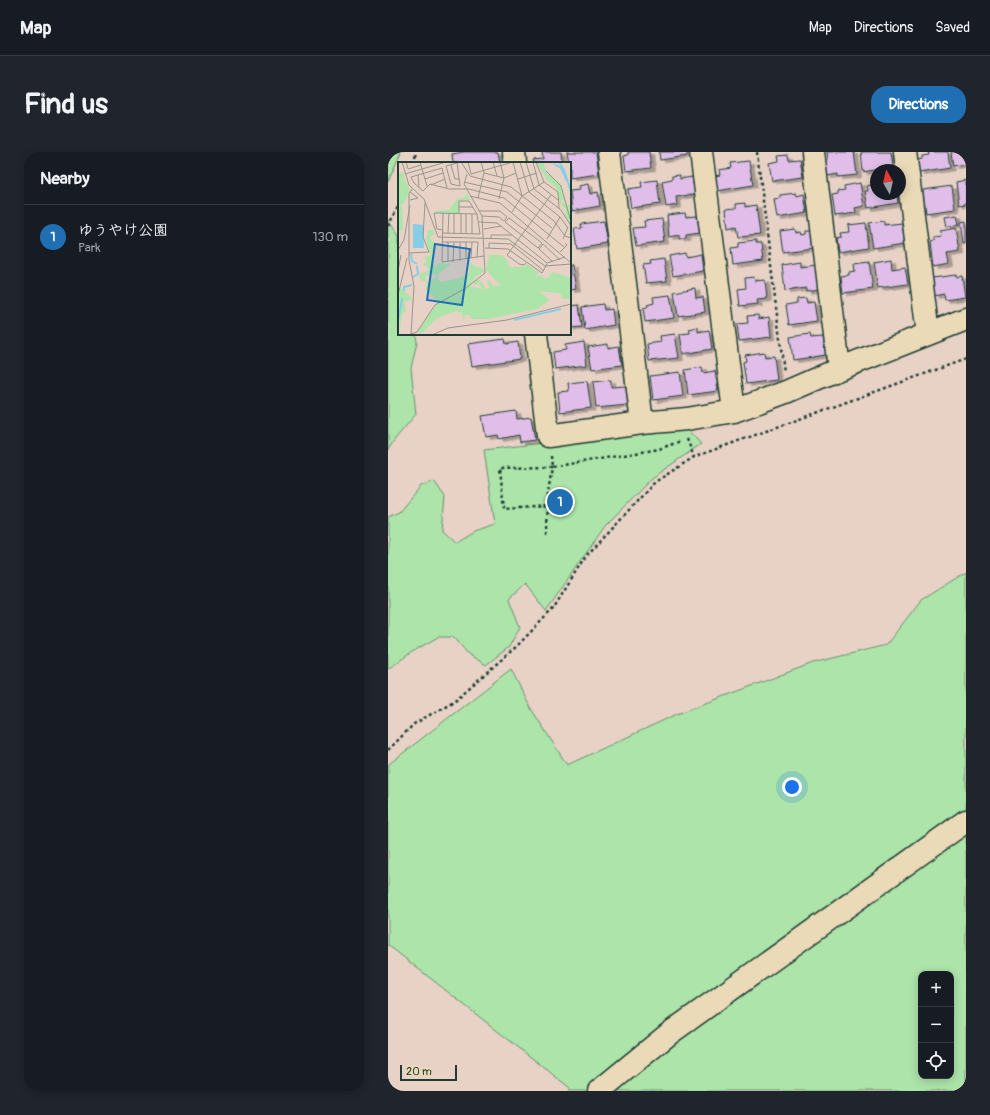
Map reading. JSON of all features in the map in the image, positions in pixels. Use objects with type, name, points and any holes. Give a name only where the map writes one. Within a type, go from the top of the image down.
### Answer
[{"type":"street","points":[[514,152],[515,162]]},
{"type":"street","points":[[609,152],[642,423]]},
{"type":"street","points":[[701,152],[734,411]]},
{"type":"street","points":[[813,152],[839,369]]},
{"type":"street","points":[[905,152],[928,334]]},
{"type":"street","points":[[536,335],[548,436],[642,423],[687,419],[734,411],[786,392],[839,369],[966,319]]},
{"type":"street","points":[[599,1091],[670,1033],[966,821]]},
{"type":"path","points":[[414,162],[416,152]]},
{"type":"path","points":[[756,152],[786,392]]},
{"type":"path","points":[[388,226],[398,207]]},
{"type":"path","points":[[388,750],[414,724],[454,701],[516,646],[553,609],[586,556],[654,482],[694,457],[966,359]]},
{"type":"path","points":[[687,439],[694,457]]},
{"type":"path","points":[[548,506],[504,509],[500,468],[552,467],[548,493],[548,506],[548,533]]},
{"type":"green space","points":[[388,152],[401,152],[388,182]]},
{"type":"green space","points":[[388,220],[398,235],[398,335],[416,335],[417,342],[411,368],[416,414],[395,439],[388,450]]},
{"type":"green space","points":[[684,426],[701,444],[652,478],[605,526],[546,611],[525,584],[509,599],[520,627],[509,647],[486,665],[468,654],[454,637],[438,637],[412,652],[388,669],[388,517],[399,512],[421,486],[434,481],[445,497],[442,530],[455,542],[473,531],[495,524],[484,450]]},
{"type":"green space","points":[[966,572],[966,1091],[568,1091],[570,1088],[388,945],[389,764],[511,669],[530,707],[567,765],[677,714],[813,663],[886,645],[921,600]]},
{"type":"building","points":[[464,152],[498,152],[500,162],[453,162],[452,154]]},
{"type":"building","points":[[542,152],[561,152],[562,162],[534,162],[533,160],[543,159]]},
{"type":"building","points":[[567,152],[596,152],[599,174],[571,178],[571,162],[569,162]]},
{"type":"building","points":[[628,152],[649,152],[651,168],[626,171],[624,156],[628,155]]},
{"type":"building","points":[[659,152],[687,152],[687,156],[660,160]]},
{"type":"building","points":[[827,152],[854,152],[857,175],[838,177],[838,174],[827,176],[825,160],[828,160]]},
{"type":"building","points":[[861,152],[891,152],[893,164],[870,164],[870,171],[863,172]]},
{"type":"building","points":[[928,152],[948,152],[950,168],[919,173],[918,160],[922,159],[922,156],[929,155]]},
{"type":"building","points":[[951,152],[966,152],[966,164],[953,166]]},
{"type":"building","points":[[788,155],[789,160],[800,159],[803,177],[772,181],[769,163],[779,161],[778,156]]},
{"type":"building","points":[[749,161],[753,185],[717,191],[715,176],[720,175],[719,170],[731,168],[730,163]]},
{"type":"building","points":[[680,175],[680,179],[692,177],[695,194],[676,197],[677,205],[666,207],[662,181],[672,179],[672,176]]},
{"type":"building","points":[[657,180],[660,204],[631,208],[628,189],[642,187],[641,182]]},
{"type":"building","points":[[966,180],[966,204],[959,205],[956,182]]},
{"type":"building","points":[[860,183],[864,206],[855,208],[856,213],[835,216],[832,195],[838,194],[838,191],[845,190],[844,186]]},
{"type":"building","points":[[588,184],[590,194],[598,192],[600,206],[572,211],[571,191],[580,190],[579,186]]},
{"type":"building","points":[[870,185],[870,200],[898,200],[898,203],[868,208],[865,191],[868,191],[867,186]]},
{"type":"building","points":[[952,186],[955,209],[926,213],[923,190]]},
{"type":"building","points":[[796,193],[797,196],[804,194],[807,213],[777,218],[774,199],[780,198],[780,195]]},
{"type":"building","points":[[745,203],[745,207],[756,205],[760,235],[738,237],[736,226],[728,228],[726,209],[736,208],[736,204]]},
{"type":"building","points":[[685,213],[686,217],[697,216],[700,233],[686,235],[686,239],[679,239],[679,235],[669,237],[667,215]]},
{"type":"building","points":[[957,215],[959,224],[947,227],[945,217]]},
{"type":"building","points":[[662,219],[665,242],[636,246],[633,228],[645,227],[644,221]]},
{"type":"building","points":[[604,221],[608,244],[577,249],[574,229],[582,228],[581,224]]},
{"type":"building","points":[[884,221],[884,225],[902,223],[905,243],[873,248],[869,223]]},
{"type":"building","points":[[966,221],[966,244],[964,244],[961,222]]},
{"type":"building","points":[[866,223],[869,247],[838,252],[836,238],[841,237],[840,233],[849,232],[848,225]]},
{"type":"building","points":[[956,228],[960,252],[947,254],[949,264],[933,267],[930,242],[933,241],[933,237],[941,236],[940,231]]},
{"type":"building","points":[[795,229],[796,233],[801,232],[802,235],[806,234],[806,231],[811,231],[813,248],[783,252],[780,231]]},
{"type":"building","points":[[756,241],[756,244],[761,244],[763,261],[733,265],[731,248],[738,247],[738,243]]},
{"type":"building","points":[[685,253],[686,257],[701,254],[703,271],[673,276],[669,256]]},
{"type":"building","points":[[664,259],[667,281],[646,283],[643,265],[651,264],[650,261]]},
{"type":"building","points":[[891,259],[892,269],[905,267],[908,284],[878,288],[874,262]]},
{"type":"building","points":[[800,262],[800,267],[817,265],[820,289],[806,291],[806,288],[785,291],[782,265]]},
{"type":"building","points":[[869,262],[873,289],[843,293],[841,276],[849,275],[849,272],[855,271],[854,264]]},
{"type":"building","points":[[571,265],[572,265],[576,289],[571,290]]},
{"type":"building","points":[[956,275],[957,277],[962,276],[965,297],[945,300],[944,294],[934,296],[932,278]]},
{"type":"building","points":[[754,277],[755,281],[765,280],[767,299],[757,300],[758,304],[740,306],[738,289],[746,288],[745,278]]},
{"type":"building","points":[[695,288],[696,298],[703,297],[705,312],[678,316],[674,292]]},
{"type":"building","points":[[670,295],[674,318],[645,322],[643,308],[654,303],[653,297]]},
{"type":"building","points":[[806,298],[807,303],[814,302],[817,321],[789,325],[786,305],[797,303],[797,299]]},
{"type":"building","points":[[603,304],[604,310],[612,309],[614,325],[585,330],[582,307]]},
{"type":"building","points":[[579,305],[582,327],[571,328],[571,306]]},
{"type":"building","points":[[758,315],[759,319],[769,317],[771,337],[739,341],[737,324],[748,323],[747,316]]},
{"type":"building","points":[[698,327],[698,332],[709,330],[712,349],[683,354],[680,334],[690,333],[689,329]]},
{"type":"building","points":[[675,334],[679,358],[649,361],[647,344],[661,342],[660,336]]},
{"type":"building","points":[[810,334],[811,338],[823,337],[826,355],[793,360],[790,337]]},
{"type":"building","points":[[505,339],[506,344],[518,342],[520,359],[472,366],[468,344]]},
{"type":"building","points":[[584,342],[587,365],[555,369],[553,352],[566,350],[565,345]]},
{"type":"building","points":[[608,344],[608,348],[619,346],[622,365],[592,369],[588,347]]},
{"type":"building","points":[[764,352],[765,357],[774,356],[777,380],[746,384],[743,362],[746,361],[745,355]]},
{"type":"building","points":[[702,367],[703,373],[715,371],[718,391],[688,395],[685,370]]},
{"type":"building","points":[[680,372],[683,396],[653,400],[650,376]]},
{"type":"building","points":[[611,380],[611,387],[626,386],[628,405],[596,408],[593,382]]},
{"type":"building","points":[[587,381],[591,408],[560,412],[558,392],[569,391],[568,383]]},
{"type":"building","points":[[516,411],[517,419],[531,417],[535,440],[520,442],[519,435],[499,439],[498,435],[486,437],[482,416]]},
{"type":"place","name":"ゆうやけ公園","points":[[560,502]]}]
